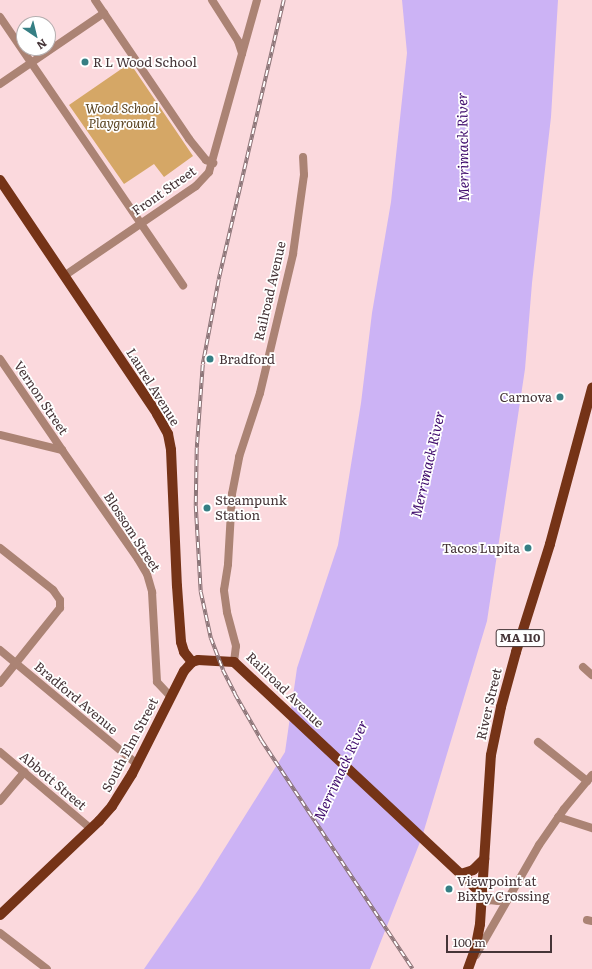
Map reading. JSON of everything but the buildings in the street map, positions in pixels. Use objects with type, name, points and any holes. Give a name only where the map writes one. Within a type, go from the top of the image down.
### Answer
[{"type":"main road","name":"Laurel Avenue","points":[[0,180],[157,414],[168,434],[171,450],[181,642],[184,652],[192,662]]},
{"type":"main road","name":"River Street","points":[[481,893],[491,755],[500,707],[550,544],[592,388]]},
{"type":"main road","points":[[192,662],[198,660],[237,665]]},
{"type":"main road","name":"South Elm Street","points":[[0,915],[91,829],[112,806],[137,764],[170,696],[184,671],[192,662]]},
{"type":"main road","name":"Railroad Avenue","points":[[237,665],[481,893]]},
{"type":"main road","points":[[461,874],[473,870],[484,859]]},
{"type":"main road","name":"MA 110","points":[[470,966],[478,938],[481,893]]},
{"type":"street","points":[[95,0],[190,139],[206,160],[213,163]]},
{"type":"street","points":[[212,0],[234,34],[242,53]]},
{"type":"street","name":"Front Street","points":[[64,276],[200,183],[209,172],[213,163],[256,0]]},
{"type":"street","points":[[0,84],[104,13]]},
{"type":"street","points":[[0,17],[184,285]]},
{"type":"street","name":"Railroad Avenue","points":[[237,665],[236,646],[227,612],[224,590],[228,564],[232,494],[239,457],[260,393],[293,254],[304,175],[303,157]]},
{"type":"street","name":"Vernon Street","points":[[0,359],[62,450]]},
{"type":"street","points":[[0,435],[62,450]]},
{"type":"street","name":"Blossom Street","points":[[62,450],[147,574],[152,592],[157,682],[170,696]]},
{"type":"street","points":[[0,548],[53,590],[60,600],[60,608],[56,616],[0,683]]},
{"type":"street","name":"Bradford Avenue","points":[[0,650],[137,764]]},
{"type":"street","points":[[583,667],[592,675]]},
{"type":"street","points":[[470,966],[524,869],[558,817],[590,778],[538,742]]},
{"type":"street","name":"Abbott Street","points":[[0,752],[91,829]]},
{"type":"street","points":[[0,801],[24,772]]},
{"type":"street","points":[[558,817],[592,828]]},
{"type":"street","points":[[481,893],[489,900],[498,901],[507,898]]},
{"type":"street","points":[[0,933],[47,969]]},
{"type":"green space","name":"Wood School Playground","points":[[130,63],[193,156],[164,177],[154,164],[124,184],[69,105]]},
{"type":"water","name":"Merrimack River","points":[[402,0],[558,0],[551,117],[532,283],[525,369],[487,621],[422,837],[370,969],[144,969],[199,889],[285,752],[297,668],[338,545],[361,403],[372,313],[391,202],[407,53]]},
{"type":"railway","points":[[284,0],[219,280],[203,365],[197,448],[196,506],[201,592],[211,638],[223,670],[235,694],[262,741],[413,969]]},
{"type":"place","name":"R L Wood School","points":[[85,62]]},
{"type":"place","name":"Bradford","points":[[210,359]]},
{"type":"place","name":"Carnova","points":[[560,397]]},
{"type":"place","name":"Steampunk Station","points":[[207,508]]},
{"type":"place","name":"Tacos Lupita","points":[[528,548]]},
{"type":"place","name":"Viewpoint at Bixby Crossing","points":[[449,889]]}]
